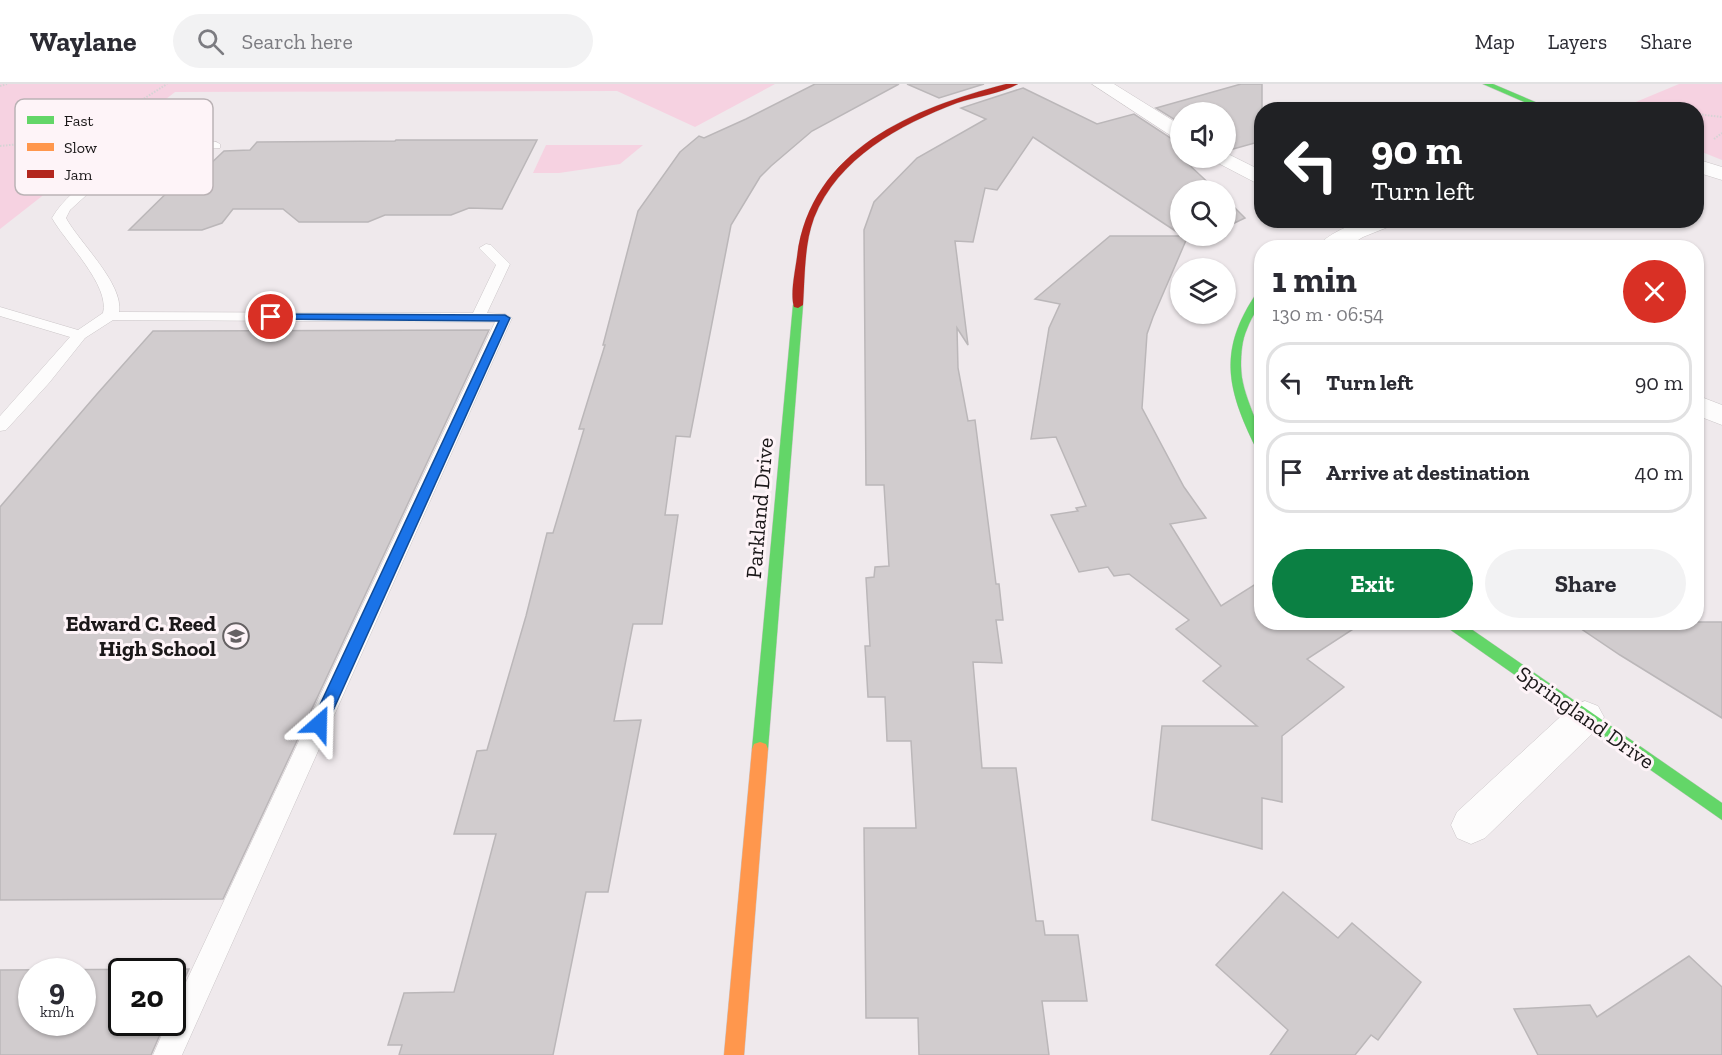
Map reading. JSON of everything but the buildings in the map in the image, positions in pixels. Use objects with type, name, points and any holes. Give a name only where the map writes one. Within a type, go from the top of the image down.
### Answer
[{"type":"street","name":"Parkland Drive","points":[[734,1055],[803,243],[812,213],[827,186],[848,163],[875,141],[906,122],[941,107],[975,94],[1014,84]]},
{"type":"street","points":[[1101,84],[1170,127]]},
{"type":"street","points":[[1486,84],[1531,102]]},
{"type":"street","points":[[1236,165],[1254,175]]},
{"type":"street","points":[[1704,168],[1722,174]]},
{"type":"street","points":[[1348,228],[1372,240]]},
{"type":"street","points":[[1342,240],[1365,228]]},
{"type":"street","points":[[1254,306],[1241,326],[1234,355],[1237,392],[1254,435]]},
{"type":"street","points":[[1704,408],[1722,416]]},
{"type":"street","name":"Springland Drive","points":[[1461,630],[1722,812]]},
{"type":"street","points":[[1471,825],[1585,717]]},
{"type":"lane","points":[[79,195],[66,206],[59,218],[107,291],[112,303],[110,316]]},
{"type":"lane","points":[[478,318],[503,264],[486,248]]},
{"type":"lane","points":[[0,311],[80,335]]},
{"type":"lane","points":[[0,426],[43,380],[80,335],[110,316],[505,318],[167,1055]]},
{"type":"path","points":[[0,86],[7,84]]},
{"type":"path","points":[[143,99],[167,84]]},
{"type":"path","points":[[1704,115],[1722,117]]},
{"type":"shaded area","points":[[0,84],[775,84],[695,127],[617,91],[175,92],[166,99],[15,99],[15,195],[43,195],[0,229]]},
{"type":"shaded area","points":[[1679,84],[1722,84],[1722,160],[1704,153],[1704,102],[1636,102]]},
{"type":"shaded area","points":[[546,145],[643,145],[620,164],[559,173],[533,173]]},
{"type":"traffic: fast","points":[[1487,84],[1531,102]]},
{"type":"traffic: fast","points":[[760,749],[798,305]]},
{"type":"traffic: fast","points":[[1254,305],[1241,331],[1236,350],[1238,388],[1254,432]]},
{"type":"traffic: fast","points":[[1461,630],[1722,812]]},
{"type":"traffic: slow","points":[[734,1055],[760,749]]},
{"type":"traffic: jam","points":[[798,305],[802,250],[810,218],[824,190],[843,166],[867,146],[924,113],[955,101],[1014,84]]},
{"type":"place","name":"Edward C. Reed High School","points":[[236,636]]},
{"type":"route","points":[[271,317],[505,318],[319,724]]}]
